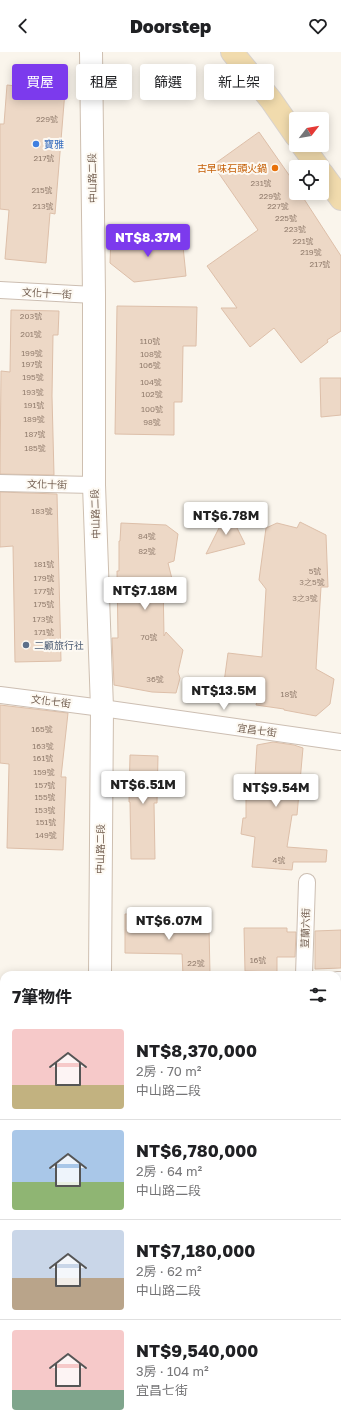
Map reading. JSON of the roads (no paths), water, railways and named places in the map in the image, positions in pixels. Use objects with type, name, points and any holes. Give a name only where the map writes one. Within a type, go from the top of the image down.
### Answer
[{"type":"main road","points":[[232,52],[271,100],[289,126]]},
{"type":"main road","points":[[329,183],[341,199]]},
{"type":"street","name":"中山路二段","points":[[91,52],[94,295],[94,485],[102,708],[100,971]]},
{"type":"street","name":"文化十一街","points":[[0,290],[94,295]]},
{"type":"street","name":"文化十街","points":[[0,483],[94,485]]},
{"type":"street","name":"文化七街","points":[[0,694],[102,708]]},
{"type":"street","name":"宜昌七街","points":[[102,708],[341,742]]},
{"type":"street","name":"荳蘭六街","points":[[304,971],[307,882]]},
{"type":"place","name":"寶雅","points":[[36,144]]},
{"type":"place","name":"古早味石頭火鍋","points":[[275,168]]},
{"type":"place","name":"二顧旅行社","points":[[26,645]]}]
